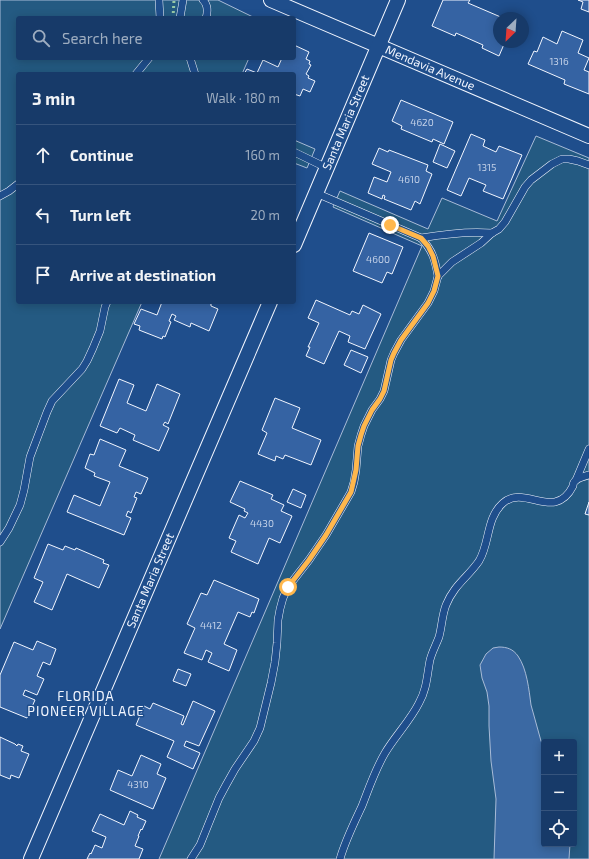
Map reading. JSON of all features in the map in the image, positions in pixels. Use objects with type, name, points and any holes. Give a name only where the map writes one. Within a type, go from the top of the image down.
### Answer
[{"type":"street","name":"Mendavia Avenue","points":[[271,0],[589,136]]},
{"type":"street","name":"Santa Maria Street","points":[[296,240],[398,0]]},
{"type":"street","name":"Santa Maria Street","points":[[31,859],[269,304]]},
{"type":"lane","points":[[159,0],[160,16]]},
{"type":"lane","points":[[180,16],[182,0]]},
{"type":"lane","points":[[203,0],[207,6],[207,16]]},
{"type":"lane","points":[[138,72],[147,60]]},
{"type":"lane","points":[[191,60],[195,72]]},
{"type":"lane","points":[[296,153],[327,168]]},
{"type":"lane","points":[[438,276],[452,262],[499,229],[505,222],[525,187],[531,180],[552,164],[569,159],[578,160],[589,165]]},
{"type":"lane","points":[[0,196],[16,186]]},
{"type":"lane","points":[[191,859],[200,845],[226,785],[254,741],[260,728],[275,662],[278,620],[283,598],[288,587],[326,535],[351,492],[356,470],[358,446],[364,426],[384,391],[394,353],[401,340],[428,303],[434,291],[438,276],[433,256],[428,246],[421,238],[316,193]]},
{"type":"lane","points":[[421,238],[474,232],[492,233]]},
{"type":"lane","points":[[0,542],[9,528],[20,505],[30,457],[52,400],[82,369],[87,361],[100,332],[106,304]]},
{"type":"lane","points":[[340,859],[380,761],[411,717],[424,693],[430,658],[439,636],[443,614],[447,603],[457,586],[480,559],[490,525],[499,507],[511,498],[518,497],[551,503],[562,500],[567,495],[576,480],[589,449]]},
{"type":"lane","points":[[576,480],[589,475]]},
{"type":"shaded area","points":[[0,0],[218,0],[251,16],[16,16],[16,60],[248,60],[243,72],[16,72],[16,304],[141,304],[0,629]]},
{"type":"shaded area","points":[[536,136],[589,158],[589,859],[159,859],[422,246],[333,207],[340,191],[428,229],[442,198],[497,221]]},
{"type":"shaded area","points":[[296,141],[315,149],[307,168],[296,164]]},
{"type":"shaded area","points":[[499,647],[512,650],[524,667],[532,710],[541,741],[541,847],[570,847],[569,859],[494,859],[496,799],[491,761],[489,706],[480,665],[486,654],[493,648]]},
{"type":"building","points":[[443,0],[470,0],[468,3],[493,14],[493,48],[502,48],[499,56],[482,48],[483,45],[456,33],[455,36],[432,26]]},
{"type":"building","points":[[578,0],[589,0],[589,12],[581,9],[583,2]]},
{"type":"building","points":[[562,31],[583,40],[578,53],[589,58],[584,70],[589,72],[589,94],[564,84],[565,80],[528,64],[534,51],[537,52],[543,37],[557,44]]},
{"type":"building","points":[[296,46],[309,52],[306,59],[310,61],[309,64],[311,65],[306,74],[309,76],[308,78],[315,81],[310,92],[303,89],[300,96],[296,95],[296,72],[257,72],[263,60],[278,67],[281,60],[296,60]]},
{"type":"building","points":[[247,69],[254,72],[245,72]]},
{"type":"building","points":[[401,100],[453,122],[444,144],[433,139],[432,142],[401,129],[402,126],[392,121]]},
{"type":"building","points":[[471,134],[485,140],[483,146],[496,152],[499,146],[522,155],[503,199],[483,191],[486,185],[469,178],[461,196],[447,190]]},
{"type":"building","points":[[440,144],[455,151],[447,168],[433,162]]},
{"type":"building","points":[[379,148],[388,152],[389,150],[428,165],[426,171],[432,174],[420,204],[415,201],[411,210],[384,199],[385,196],[383,195],[382,199],[368,193],[374,177],[387,182],[391,172],[372,164]]},
{"type":"building","points":[[369,233],[403,247],[392,274],[387,272],[382,283],[353,271]]},
{"type":"building","points":[[316,300],[350,315],[352,311],[359,314],[363,305],[381,314],[365,349],[348,342],[350,336],[339,331],[324,364],[306,356],[310,347],[308,347],[319,323],[308,318]]},
{"type":"building","points":[[161,304],[211,304],[211,306],[218,309],[209,331],[191,323],[190,327],[174,320],[176,316],[172,314],[169,321],[171,322],[165,337],[163,336],[162,339],[139,330],[140,326],[134,324],[141,309],[157,315]]},
{"type":"building","points":[[351,350],[368,357],[361,373],[344,365]]},
{"type":"building","points":[[119,379],[134,385],[127,403],[146,411],[157,384],[180,394],[168,424],[165,422],[163,425],[169,428],[159,451],[133,440],[135,435],[120,428],[117,433],[100,426]]},
{"type":"building","points":[[275,398],[300,408],[292,428],[321,440],[311,465],[285,455],[283,459],[276,456],[275,461],[258,454],[267,433],[262,430]]},
{"type":"building","points":[[100,439],[126,450],[119,466],[148,478],[141,494],[136,492],[134,497],[137,498],[131,513],[128,511],[126,516],[131,518],[124,535],[67,512],[74,495],[100,506],[110,482],[94,476],[95,473],[85,468],[90,454],[94,455]]},
{"type":"building","points":[[240,481],[273,495],[271,499],[284,505],[281,511],[292,516],[280,543],[269,538],[258,564],[231,552],[236,541],[229,538],[239,515],[245,518],[248,513],[244,511],[245,509],[230,502]]},
{"type":"building","points":[[293,489],[306,495],[301,508],[287,502]]},
{"type":"building","points":[[589,502],[589,515],[585,514]]},
{"type":"building","points":[[48,544],[63,550],[65,546],[75,550],[76,548],[104,560],[103,563],[109,565],[99,588],[67,574],[52,610],[34,602],[43,582],[34,578]]},
{"type":"building","points":[[214,580],[259,599],[254,613],[252,612],[250,617],[238,612],[224,644],[237,650],[229,671],[208,662],[212,653],[206,650],[202,660],[184,653],[195,628],[187,624],[201,593],[207,595]]},
{"type":"building","points":[[37,641],[56,649],[50,665],[43,662],[37,676],[44,679],[37,695],[25,690],[23,695],[35,700],[27,718],[0,707],[0,675],[14,642],[33,650]]},
{"type":"building","points":[[178,669],[191,674],[186,686],[173,681]]},
{"type":"building","points":[[193,701],[215,711],[199,746],[186,741],[184,746],[200,753],[193,769],[167,757],[174,741],[136,725],[144,706],[150,709],[153,703],[184,716],[181,724],[183,725]]},
{"type":"building","points":[[0,737],[17,746],[18,744],[23,746],[21,751],[29,754],[19,778],[11,775],[10,779],[0,775]]},
{"type":"building","points":[[141,755],[161,764],[157,774],[166,778],[153,809],[110,790],[118,770],[132,776]]},
{"type":"building","points":[[130,811],[138,815],[137,817],[146,821],[142,830],[141,829],[135,846],[143,849],[139,859],[87,859],[95,845],[102,848],[106,837],[92,831],[100,814],[124,825]]},
{"type":"hedge","points":[[173,16],[174,0]]},
{"type":"district","name":"FLORIDA PIONEER VILLAGE","points":[[86,704]]},
{"type":"route","points":[[288,587],[326,535],[351,492],[354,482],[358,446],[361,435],[372,410],[384,391],[391,360],[401,340],[421,315],[434,291],[438,276],[436,265],[428,246],[421,238],[390,225]]}]
